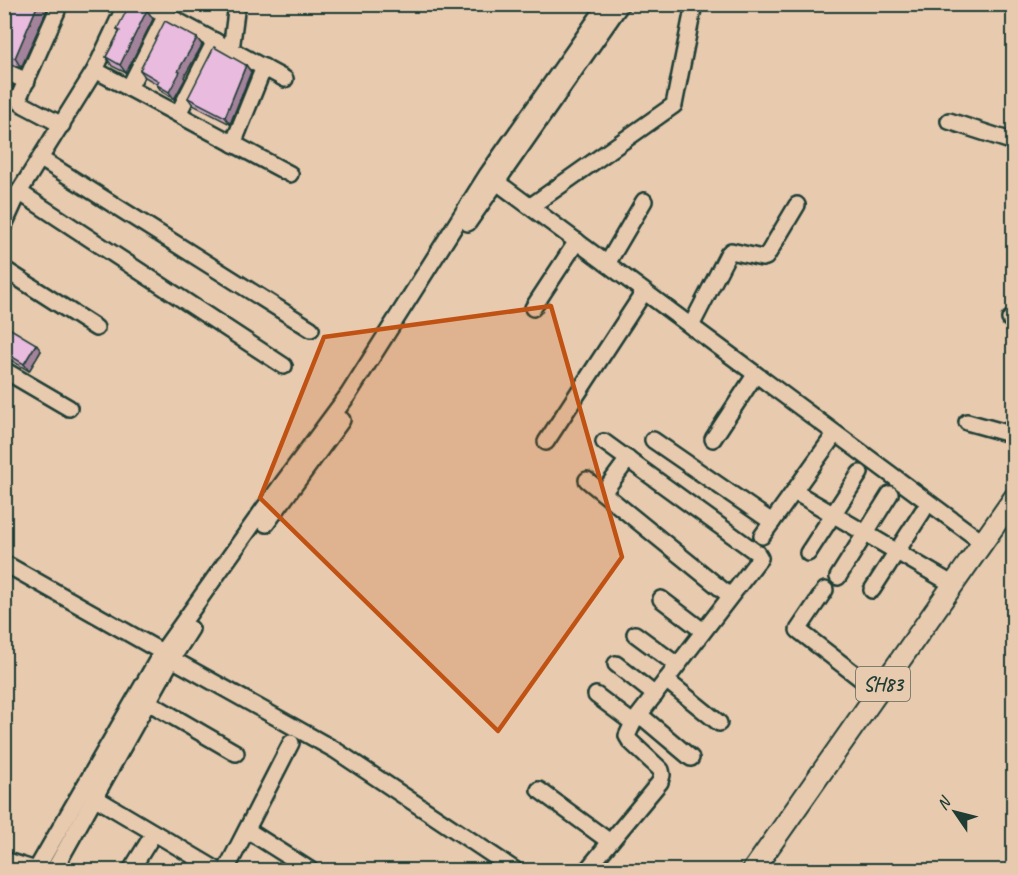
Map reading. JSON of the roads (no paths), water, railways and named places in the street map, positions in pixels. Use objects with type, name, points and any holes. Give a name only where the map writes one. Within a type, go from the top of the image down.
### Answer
[{"type":"main road","name":"SH83","points":[[753,870],[1014,498]]},
{"type":"main road","name":"SH83","points":[[767,870],[1014,520]]},
{"type":"street","points":[[4,225],[19,192],[95,70],[126,4]]},
{"type":"street","points":[[146,4],[285,79]]},
{"type":"street","points":[[231,50],[237,4]]},
{"type":"street","points":[[4,860],[36,870],[167,656],[265,507],[348,395],[607,4]]},
{"type":"street","points":[[492,178],[621,4]]},
{"type":"street","points":[[531,206],[674,105],[694,4]]},
{"type":"street","points":[[57,11],[20,97],[20,102],[62,125]]},
{"type":"street","points":[[129,88],[166,15]]},
{"type":"street","points":[[178,114],[215,41]]},
{"type":"street","points":[[232,144],[264,67]]},
{"type":"street","points":[[95,70],[290,174]]},
{"type":"street","points":[[4,71],[27,81]]},
{"type":"street","points":[[949,121],[1014,142]]},
{"type":"street","points":[[41,159],[311,329]]},
{"type":"street","points":[[492,178],[982,542]]},
{"type":"street","points":[[19,192],[284,366]]},
{"type":"street","points":[[607,264],[644,201]]},
{"type":"street","points":[[691,326],[728,254],[731,251],[737,251],[766,257],[797,205]]},
{"type":"street","points":[[533,308],[577,241]]},
{"type":"street","points":[[4,269],[96,327]]},
{"type":"street","points":[[546,442],[645,292]]},
{"type":"street","points":[[4,370],[69,408]]},
{"type":"street","points":[[713,439],[755,375]]},
{"type":"street","points":[[967,422],[1014,435]]},
{"type":"street","points":[[762,536],[835,434]]},
{"type":"street","points":[[653,440],[772,522]]},
{"type":"street","points":[[587,870],[660,782],[662,776],[661,770],[627,736],[636,719],[760,558],[758,554],[604,442]]},
{"type":"street","points":[[603,493],[628,459]]},
{"type":"street","points":[[808,554],[860,473]]},
{"type":"street","points":[[586,480],[730,596]]},
{"type":"street","points":[[838,577],[890,494]]},
{"type":"street","points":[[800,495],[952,584]]},
{"type":"street","points":[[872,590],[923,511]]},
{"type":"street","points":[[4,564],[335,750],[515,870]]},
{"type":"street","points":[[825,590],[798,630],[878,692]]},
{"type":"street","points":[[661,599],[703,631]]},
{"type":"street","points":[[635,634],[677,665]]},
{"type":"street","points":[[54,870],[148,702],[167,656]]},
{"type":"street","points":[[616,664],[655,695]]},
{"type":"street","points":[[666,680],[719,723]]},
{"type":"street","points":[[596,695],[636,719],[692,758]]},
{"type":"street","points":[[148,702],[236,753]]},
{"type":"street","points":[[226,870],[291,743]]},
{"type":"street","points":[[539,790],[610,842]]},
{"type":"street","points":[[94,797],[217,870]]},
{"type":"street","points":[[247,830],[309,870]]},
{"type":"street","points":[[131,870],[154,833]]},
{"type":"street","points":[[186,870],[194,857]]}]
